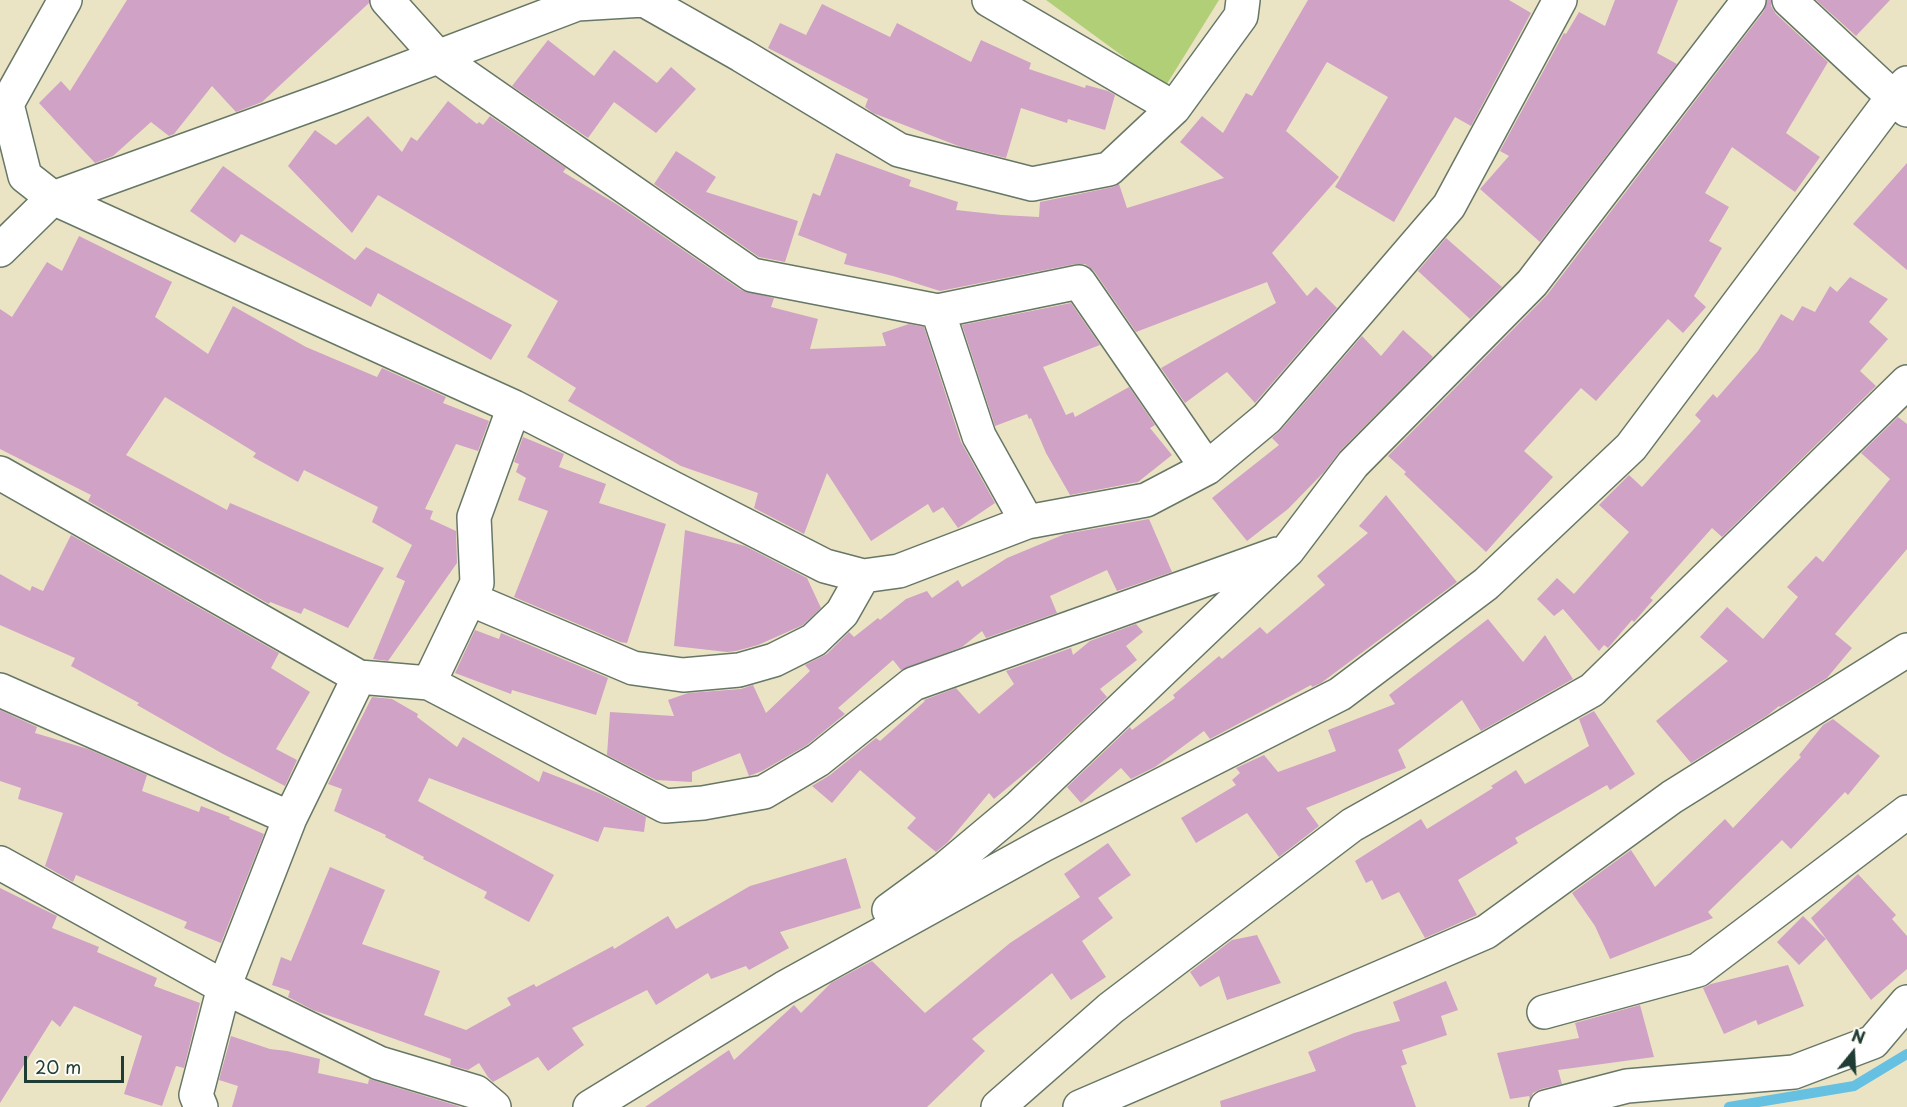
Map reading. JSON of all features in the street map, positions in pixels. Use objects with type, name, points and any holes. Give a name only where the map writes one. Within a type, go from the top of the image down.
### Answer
[{"type":"street","points":[[65,0],[7,104],[25,176],[53,198],[514,407],[825,566],[862,576],[899,571],[1027,522],[1146,500],[1207,468],[1267,418],[1449,206],[1560,0]]},
{"type":"street","points":[[387,0],[438,57],[752,275],[938,311],[1079,282],[1207,468]]},
{"type":"street","points":[[0,250],[53,198],[577,4],[644,0],[899,150],[1032,184],[1109,169],[1174,108],[1241,16],[1243,0]]},
{"type":"street","points":[[989,0],[1174,108]]},
{"type":"street","points":[[784,988],[945,869],[1019,807],[1288,550],[1353,464],[1532,283],[1749,0]]},
{"type":"street","points":[[590,1107],[784,988],[1043,845],[1340,694],[1486,584],[1631,447],[1902,97],[1789,0]]},
{"type":"street","points":[[938,311],[979,436],[1027,522]]},
{"type":"street","points":[[998,1107],[1111,1008],[1352,825],[1592,690],[1907,382]]},
{"type":"street","points":[[429,683],[477,583],[474,517],[514,407]]},
{"type":"street","points":[[0,473],[359,677],[429,683],[665,806],[703,803],[764,792],[818,760],[913,684],[1288,550]]},
{"type":"street","points":[[470,599],[633,668],[683,675],[738,670],[774,660],[814,640],[842,613],[862,576]]},
{"type":"street","points":[[1080,1107],[1486,932],[1672,796],[1907,650]]},
{"type":"street","points":[[201,1107],[196,1095],[224,987],[290,818],[359,677]]},
{"type":"street","points":[[0,690],[290,818]]},
{"type":"street","points":[[1544,1012],[1698,970],[1907,812]]},
{"type":"street","points":[[0,863],[224,987],[379,1063],[476,1092],[494,1107]]},
{"type":"street","points":[[1546,1107],[1627,1086],[1794,1072],[1873,1042],[1907,1002]]},
{"type":"green space","points":[[1046,0],[1219,0],[1165,87]]},
{"type":"building","points":[[127,0],[369,0],[369,3],[262,102],[236,112],[212,86],[174,134],[169,136],[151,122],[113,156],[95,163],[39,103],[61,81],[70,91]]},
{"type":"building","points":[[1308,0],[1509,0],[1531,13],[1471,126],[1455,117],[1394,222],[1335,187],[1388,97],[1327,62],[1286,131],[1339,177],[1272,253],[1307,296],[1316,287],[1337,308],[1255,403],[1227,372],[1185,403],[1161,368],[1276,303],[1267,282],[1136,332],[1094,271],[1085,264],[1075,264],[940,291],[844,264],[847,254],[798,235],[813,193],[820,196],[836,153],[911,180],[909,186],[958,202],[956,210],[1002,215],[1039,217],[1040,202],[1119,184],[1127,208],[1224,178],[1180,142],[1202,116],[1223,133],[1246,93],[1252,96]]},
{"type":"building","points":[[1615,0],[1678,0],[1657,53],[1677,64],[1540,242],[1480,189],[1509,156],[1500,151],[1564,33],[1566,34],[1579,12],[1605,26]]},
{"type":"building","points":[[1767,0],[1771,0],[1771,6],[1776,14],[1828,62],[1786,133],[1820,157],[1795,192],[1732,147],[1705,193],[1729,207],[1709,241],[1722,248],[1694,296],[1706,307],[1683,333],[1668,319],[1596,401],[1581,388],[1524,451],[1553,477],[1486,552],[1388,456],[1547,295],[1764,11]]},
{"type":"building","points":[[1816,0],[1890,0],[1856,36]]},
{"type":"building","points":[[822,4],[890,37],[897,23],[971,62],[981,40],[1031,63],[1029,69],[1085,88],[1086,85],[1108,91],[1115,95],[1105,130],[1068,119],[1067,123],[1021,108],[1006,158],[961,147],[873,113],[865,107],[868,99],[768,48],[780,23],[806,35]]},
{"type":"building","points":[[548,40],[594,76],[614,50],[657,83],[671,67],[696,89],[656,133],[614,102],[588,138],[512,86]]},
{"type":"building","points":[[448,101],[477,124],[479,122],[483,125],[490,116],[566,168],[563,172],[618,205],[741,290],[774,298],[771,307],[818,319],[810,349],[886,346],[882,333],[909,324],[924,327],[961,442],[995,503],[958,528],[943,507],[933,513],[928,504],[871,541],[827,473],[804,534],[754,508],[758,493],[681,466],[568,401],[576,388],[527,357],[558,301],[378,195],[352,233],[288,166],[315,130],[336,145],[368,116],[402,152],[411,137],[417,141]]},
{"type":"building","points":[[676,151],[716,177],[706,192],[798,221],[785,262],[759,257],[654,184]]},
{"type":"building","points":[[1907,163],[1907,270],[1853,224]]},
{"type":"building","points":[[223,166],[355,260],[366,247],[512,325],[491,360],[378,293],[371,307],[241,234],[235,243],[190,211]]},
{"type":"building","points":[[79,236],[172,282],[155,317],[208,354],[233,306],[306,347],[377,377],[382,368],[446,397],[443,403],[489,421],[478,451],[456,444],[425,509],[433,511],[430,519],[456,531],[457,563],[388,661],[373,659],[405,581],[396,577],[412,545],[372,522],[378,507],[304,470],[298,482],[253,457],[256,453],[165,397],[126,455],[227,510],[230,503],[384,568],[348,628],[304,608],[301,614],[270,602],[269,604],[88,501],[91,495],[0,449],[0,309],[12,317],[47,262],[62,271]]},
{"type":"building","points":[[1446,238],[1502,287],[1470,319],[1418,271]]},
{"type":"building","points":[[1850,277],[1888,299],[1869,322],[1888,339],[1860,371],[1876,386],[1722,537],[1712,528],[1650,598],[1653,600],[1634,622],[1632,620],[1608,648],[1604,645],[1599,651],[1563,609],[1554,616],[1537,599],[1557,578],[1574,594],[1629,532],[1599,505],[1629,475],[1642,487],[1701,421],[1695,415],[1713,394],[1717,398],[1758,351],[1781,314],[1793,321],[1802,306],[1815,312],[1830,286],[1837,292]]},
{"type":"building","points":[[1071,303],[1100,345],[1043,367],[1066,415],[1073,412],[1075,417],[1129,387],[1155,425],[1150,428],[1172,455],[1138,482],[1070,495],[1027,414],[995,426],[962,325]]},
{"type":"building","points":[[1403,330],[1433,357],[1340,451],[1324,472],[1288,509],[1247,541],[1212,498],[1279,445],[1272,438],[1362,336],[1381,356]]},
{"type":"building","points":[[1898,417],[1907,424],[1907,549],[1835,634],[1852,648],[1827,678],[1691,763],[1656,721],[1728,661],[1700,637],[1727,607],[1763,639],[1798,597],[1787,587],[1816,556],[1823,562],[1890,479],[1861,453]]},
{"type":"building","points":[[523,437],[564,454],[559,467],[606,484],[599,503],[666,524],[627,643],[514,597],[548,511],[518,500],[526,478],[516,472],[519,464],[514,462]]},
{"type":"building","points":[[1386,495],[1457,582],[1321,683],[1312,687],[1311,685],[1210,739],[1204,731],[1155,767],[1131,779],[1121,768],[1081,803],[1067,787],[1130,727],[1132,730],[1175,698],[1173,695],[1219,656],[1222,659],[1260,627],[1267,634],[1325,585],[1317,576],[1368,533],[1359,526]]},
{"type":"building","points":[[1149,519],[1172,572],[1117,591],[1107,570],[1050,596],[1057,613],[986,638],[982,631],[962,647],[901,670],[893,660],[838,708],[845,714],[807,745],[762,771],[749,776],[740,753],[692,772],[692,782],[656,780],[607,755],[610,712],[674,716],[668,700],[688,693],[741,689],[753,685],[766,713],[810,671],[805,665],[827,654],[849,632],[854,637],[906,599],[927,591],[932,598],[958,580],[962,587],[1007,558],[1065,534]]},
{"type":"building","points":[[685,530],[745,546],[807,578],[821,608],[803,625],[758,645],[736,651],[674,646]]},
{"type":"building","points":[[71,535],[279,653],[271,668],[310,692],[276,749],[297,760],[285,786],[223,754],[137,705],[139,703],[71,666],[75,658],[0,625],[0,574],[30,591],[32,586],[43,591]]},
{"type":"building","points":[[1488,619],[1523,662],[1545,635],[1573,679],[1481,731],[1462,700],[1398,750],[1406,768],[1306,808],[1319,826],[1279,857],[1247,813],[1196,843],[1181,818],[1236,785],[1232,780],[1240,773],[1236,768],[1264,755],[1278,772],[1336,751],[1328,730],[1395,704],[1389,695]]},
{"type":"building","points":[[1136,624],[1143,632],[1126,646],[1137,660],[1100,689],[1107,697],[1042,759],[994,799],[989,793],[948,842],[936,852],[907,828],[916,818],[860,770],[832,803],[812,786],[830,775],[876,738],[880,741],[924,700],[956,688],[979,714],[1014,684],[1006,671],[1071,648],[1073,655],[1090,641]]},
{"type":"building","points":[[475,630],[499,639],[501,633],[608,678],[596,715],[512,690],[511,694],[455,673]]},
{"type":"building","points":[[372,697],[392,699],[418,714],[417,717],[457,747],[463,737],[539,782],[543,771],[599,793],[646,817],[644,832],[604,827],[598,842],[429,778],[418,801],[554,875],[529,922],[484,898],[487,892],[423,859],[424,857],[385,837],[386,835],[334,811],[342,789],[328,784]]},
{"type":"building","points":[[0,710],[37,727],[35,733],[88,749],[147,775],[142,791],[199,812],[201,806],[264,834],[221,943],[184,928],[187,922],[76,875],[73,882],[45,866],[63,813],[18,799],[21,788],[0,781]]},
{"type":"building","points":[[1594,711],[1635,774],[1610,790],[1607,785],[1515,838],[1518,843],[1458,880],[1477,915],[1425,938],[1399,892],[1382,900],[1372,880],[1366,883],[1355,861],[1421,819],[1427,829],[1493,788],[1491,786],[1516,770],[1525,784],[1589,746],[1579,719]]},
{"type":"building","points":[[1833,719],[1880,756],[1848,795],[1845,792],[1791,849],[1782,840],[1708,912],[1713,918],[1610,959],[1595,926],[1572,893],[1631,850],[1655,887],[1725,819],[1733,828],[1801,757],[1799,755],[1823,725]]},
{"type":"building","points":[[1108,843],[1131,875],[1098,898],[1113,918],[1082,941],[1106,977],[1071,1000],[1052,973],[972,1039],[985,1051],[927,1107],[645,1107],[729,1050],[734,1060],[794,1005],[801,1013],[831,983],[872,961],[925,1013],[1010,943],[1080,897],[1064,874]]},
{"type":"building","points":[[846,858],[861,908],[780,932],[789,948],[749,970],[746,966],[711,979],[708,973],[656,1005],[647,990],[572,1028],[584,1045],[548,1071],[538,1057],[493,1082],[479,1063],[468,1070],[450,1065],[451,1059],[313,1010],[288,997],[290,991],[272,985],[281,957],[291,961],[330,867],[385,890],[362,944],[440,971],[424,1015],[466,1030],[511,1005],[507,998],[534,984],[536,987],[613,946],[614,949],[668,916],[676,929],[750,886]]},
{"type":"building","points":[[1858,874],[1896,915],[1892,919],[1907,936],[1907,969],[1871,1000],[1811,918]]},
{"type":"building","points":[[0,888],[57,916],[52,928],[99,947],[97,952],[157,978],[154,986],[200,1003],[184,1068],[176,1066],[162,1106],[124,1094],[142,1036],[74,1006],[60,1027],[52,1020],[0,1103]]},
{"type":"building","points":[[1803,916],[1826,939],[1799,965],[1777,942]]},
{"type":"building","points":[[1257,935],[1281,983],[1227,1000],[1219,976],[1200,987],[1190,972],[1232,940]]},
{"type":"building","points":[[1788,965],[1804,1006],[1758,1025],[1756,1020],[1724,1034],[1703,988]]},
{"type":"building","points":[[1446,981],[1458,1010],[1441,1016],[1447,1035],[1402,1050],[1407,1064],[1401,1066],[1416,1107],[1221,1107],[1220,1101],[1316,1071],[1308,1052],[1354,1033],[1400,1021],[1393,1002]]},
{"type":"building","points":[[1640,1005],[1654,1057],[1558,1070],[1562,1084],[1541,1089],[1533,1093],[1530,1099],[1529,1096],[1510,1099],[1497,1053],[1579,1038],[1575,1023]]},
{"type":"building","points":[[231,1036],[270,1049],[320,1059],[318,1073],[368,1084],[369,1079],[461,1107],[232,1107],[238,1086],[219,1080]]},
{"type":"waterway","points":[[1729,1107],[1854,1086],[1907,1054]]}]
